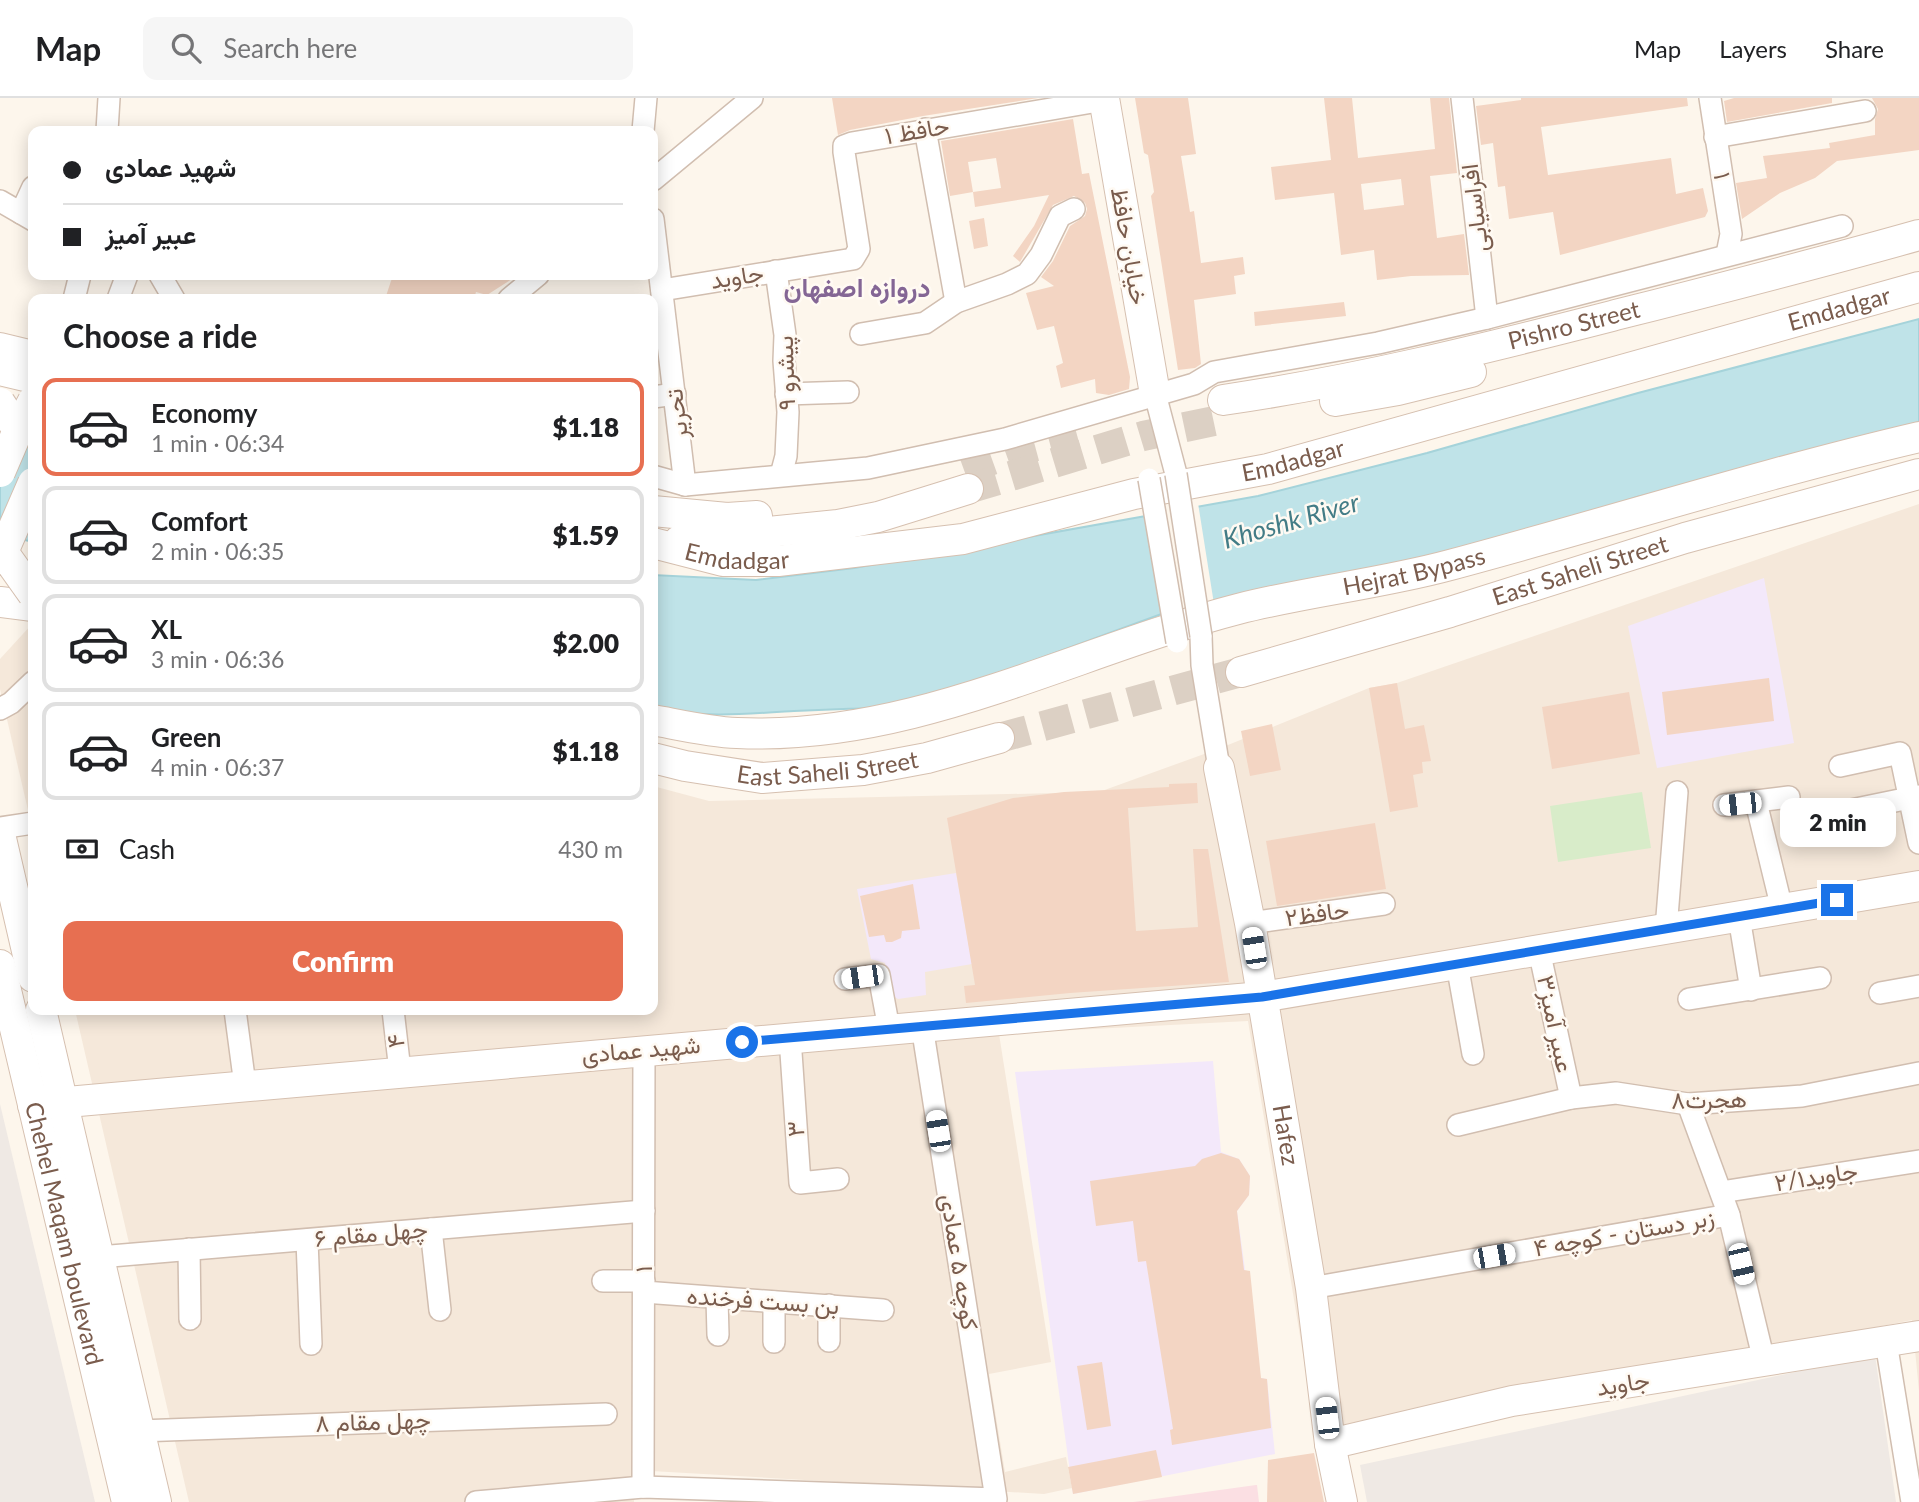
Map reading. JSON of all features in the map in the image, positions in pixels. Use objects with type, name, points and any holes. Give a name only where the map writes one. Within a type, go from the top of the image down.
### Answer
[{"type":"main road","name":"خیابان حافظ","points":[[1104,99],[1155,394]]},
{"type":"main road","name":"Pishro Street","points":[[1919,235],[1485,349],[1309,387],[1226,409],[1398,390],[1711,311],[1919,252]]},
{"type":"main road","name":"Emdadgar","points":[[658,544],[723,561],[778,561],[963,539],[1133,494],[1268,469],[1919,287]]},
{"type":"main road","points":[[0,348],[28,355]]},
{"type":"main road","points":[[0,370],[28,378]]},
{"type":"main road","points":[[0,403],[17,424]]},
{"type":"main road","points":[[0,472],[17,424],[28,408]]},
{"type":"main road","points":[[1717,530],[1918,438]]},
{"type":"main road","name":"Hejrat Bypass","points":[[658,721],[736,733],[809,732],[913,715],[1015,684],[1152,634],[1241,608],[1446,566],[1865,449],[1918,438]]},
{"type":"main road","name":"East Saheli Street","points":[[1241,672],[1450,612],[1717,530],[1919,474]]},
{"type":"main road","points":[[658,511],[727,518],[837,507],[966,480],[878,517],[794,531],[658,543]]},
{"type":"main road","points":[[1,556],[28,494]]},
{"type":"main road","points":[[1,556],[28,565]]},
{"type":"main road","points":[[1,556],[28,588]]},
{"type":"main road","points":[[0,602],[28,605]]},
{"type":"main road","name":"East Saheli Street","points":[[658,759],[762,778],[863,770],[927,758],[999,738]]},
{"type":"main road","name":"Hafez","points":[[1219,768],[1250,923],[1311,1288],[1330,1444],[1342,1502]]},
{"type":"main road","points":[[0,834],[28,936]]},
{"type":"main road","name":"شهید عمادی","points":[[33,1105],[62,1100],[1262,997],[1919,887]]},
{"type":"main road","name":"Chehel Maqam boulevard","points":[[0,965],[33,1105],[110,1370],[139,1431],[156,1502]]},
{"type":"main road","name":"Chehel Maqam boulevard","points":[[42,1015],[99,1257],[127,1502]]},
{"type":"main road","name":"جاوید","points":[[1330,1444],[1512,1401],[1919,1336]]},
{"type":"street","points":[[107,126],[109,98]]},
{"type":"street","points":[[643,126],[646,98]]},
{"type":"street","points":[[658,176],[752,98]]},
{"type":"street","name":"افراسیابی","points":[[1462,98],[1487,318]]},
{"type":"street","name":"۱","points":[[1710,98],[1731,234],[1727,254]]},
{"type":"street","name":"حافظ ۱","points":[[853,259],[859,249],[844,146],[925,129],[1104,99]]},
{"type":"street","points":[[1715,137],[1864,111]]},
{"type":"street","points":[[925,129],[956,302]]},
{"type":"street","points":[[0,201],[27,216]]},
{"type":"street","points":[[861,334],[925,323],[956,302],[1027,274],[1041,255],[1060,216],[1074,209]]},
{"type":"street","points":[[658,477],[685,485],[868,468],[1005,439],[1194,384],[1214,372],[1378,343],[1487,318],[1842,226]]},
{"type":"street","name":"تحریر","points":[[658,254],[685,485]]},
{"type":"street","name":"جاوید","points":[[663,290],[853,259]]},
{"type":"street","name":"پیشرو ۹","points":[[776,271],[785,335],[788,412],[786,456],[781,475]]},
{"type":"street","points":[[515,294],[532,280]]},
{"type":"street","points":[[786,394],[848,392]]},
{"type":"street","points":[[658,396],[675,394]]},
{"type":"street","points":[[1155,394],[1176,474],[1219,768]]},
{"type":"street","points":[[1168,448],[1149,479],[1177,642],[1202,666]]},
{"type":"street","points":[[0,709],[11,703],[28,687]]},
{"type":"street","points":[[1840,766],[1900,753],[1914,798],[1919,843]]},
{"type":"street","points":[[1666,929],[1677,792]]},
{"type":"street","points":[[1724,805],[1789,797]]},
{"type":"street","points":[[1851,810],[1914,798]]},
{"type":"street","points":[[1756,802],[1782,909]]},
{"type":"street","points":[[0,828],[28,824]]},
{"type":"street","name":"۲حافظ","points":[[1250,923],[1384,904]]},
{"type":"street","points":[[1739,917],[1751,990]]},
{"type":"street","name":"۳عبیر آمیز","points":[[1539,950],[1571,1098]]},
{"type":"street","points":[[1457,964],[1473,1054]]},
{"type":"street","points":[[845,979],[879,975],[889,1029]]},
{"type":"street","points":[[1689,999],[1820,978]]},
{"type":"street","points":[[1880,993],[1919,986]]},
{"type":"street","points":[[236,1015],[245,1085]]},
{"type":"street","name":"۴","points":[[394,1015],[400,1071]]},
{"type":"street","name":"کوچه ۵ عمادی","points":[[636,1492],[996,1499],[922,1026]]},
{"type":"street","name":"۳","points":[[790,1038],[800,1183],[838,1179]]},
{"type":"street","name":"۱","points":[[636,1492],[644,1286],[644,1050]]},
{"type":"street","name":"هجرت۸","points":[[1458,1125],[1571,1098],[1616,1093],[1688,1104],[1802,1096],[1919,1073]]},
{"type":"street","points":[[1688,1104],[1729,1215],[1764,1361]]},
{"type":"street","name":"۲/۱جاوید","points":[[1721,1192],[1915,1162]]},
{"type":"street","name":"چهل مقام ۶","points":[[99,1257],[644,1211]]},
{"type":"street","name":"زبر دستان - کوچه ۴","points":[[1311,1288],[1729,1215]]},
{"type":"street","points":[[430,1229],[440,1310]]},
{"type":"street","points":[[307,1240],[311,1344]]},
{"type":"street","points":[[189,1249],[190,1319]]},
{"type":"street","name":"بن بست فرخنده","points":[[603,1281],[717,1298],[883,1310]]},
{"type":"street","points":[[717,1298],[718,1335]]},
{"type":"street","points":[[774,1302],[774,1342]]},
{"type":"street","points":[[829,1305],[829,1341]]},
{"type":"street","points":[[1886,1342],[1912,1502]]},
{"type":"street","name":"چهل مقام ۸","points":[[139,1431],[606,1413]]},
{"type":"street","points":[[476,1502],[636,1492]]},
{"type":"shaded area","points":[[1919,504],[1919,1391],[1912,1320],[1317,1439],[1248,1021],[999,1034],[1051,1362],[989,1374],[1005,1472],[1066,1457],[1072,1488],[1044,1494],[634,1470],[634,1502],[189,1502],[76,1015],[658,1015],[658,787],[709,801],[1099,792],[1218,749],[1369,688],[1397,683]]},
{"type":"shaded area","points":[[1764,578],[1794,743],[1657,768],[1628,626]]},
{"type":"shaded area","points":[[28,628],[28,810],[0,689],[0,659]]},
{"type":"shaded area","points":[[956,873],[972,964],[925,972],[926,995],[898,999],[890,994],[885,963],[871,959],[857,889]]},
{"type":"shaded area","points":[[1213,1061],[1221,1152],[1239,1159],[1250,1176],[1249,1195],[1237,1211],[1260,1378],[1267,1379],[1275,1454],[1073,1494],[1015,1072]]},
{"type":"shaded area","points":[[0,1104],[34,1247],[95,1502],[0,1502]]},
{"type":"shaded area","points":[[1875,1355],[1896,1502],[1367,1502],[1360,1465]]},
{"type":"shaded area","points":[[1256,1485],[1259,1502],[1133,1502]]},
{"type":"green space","points":[[1642,792],[1651,848],[1558,862],[1550,806]]},
{"type":"water","name":"Khoshk River","points":[[1919,319],[1919,422],[1637,497],[1434,558],[1235,599],[1197,601],[904,708],[724,714],[658,709],[658,575],[756,580],[854,568],[1258,496],[1427,453],[1638,393]]},
{"type":"water","points":[[0,434],[28,443],[28,541],[0,534]]},
{"type":"pier","points":[[1198,503],[1214,604],[1198,604],[1180,611],[1164,510]]},
{"type":"building","points":[[832,98],[1038,98],[923,116],[850,130],[838,135]]},
{"type":"building","points":[[1135,98],[1188,98],[1196,154],[1181,156],[1190,212],[1194,211],[1201,263],[1243,257],[1245,274],[1234,276],[1236,294],[1194,300],[1201,364],[1195,368],[1178,370],[1151,196],[1154,192]]},
{"type":"building","points":[[1324,98],[1352,98],[1358,158],[1435,149],[1430,98],[1449,98],[1457,173],[1430,176],[1437,238],[1464,234],[1469,275],[1411,276],[1377,280],[1374,250],[1341,255],[1334,193],[1275,200],[1271,167],[1331,160]],"holes":[[[1401,179],[1404,205],[1364,210],[1361,184]]]},
{"type":"building","points":[[1521,98],[1687,98],[1688,106],[1541,127],[1548,175],[1671,158],[1676,194],[1703,188],[1708,211],[1705,217],[1560,255],[1553,212],[1509,219],[1505,186],[1498,187],[1493,143],[1481,145],[1476,106]]},
{"type":"building","points":[[1734,98],[1832,98],[1832,103],[1727,122],[1724,101]]},
{"type":"building","points":[[1872,98],[1919,98],[1919,150],[1837,161],[1815,178],[1780,193],[1742,219],[1736,183],[1767,178],[1763,156],[1830,148],[1829,143],[1875,135],[1878,109]]},
{"type":"building","points":[[1073,119],[1082,174],[1089,173],[1130,377],[1129,389],[1109,395],[1096,393],[1095,379],[1061,388],[1056,366],[1063,363],[1054,326],[1037,330],[1026,293],[1054,286],[1041,277],[1053,261],[1070,226],[1085,216],[1085,203],[1074,196],[1053,205],[1020,262],[1013,256],[1034,226],[1049,195],[975,207],[973,192],[950,196],[941,141]],"holes":[[[996,158],[1001,188],[973,192],[968,162]]]},
{"type":"building","points":[[984,218],[988,246],[974,249],[969,221]]},
{"type":"building","points":[[391,280],[510,280],[489,294],[387,294]]},
{"type":"building","points":[[1344,302],[1346,316],[1255,326],[1254,312]]},
{"type":"building","points":[[1769,678],[1774,721],[1667,735],[1662,692]]},
{"type":"building","points":[[1397,683],[1405,729],[1424,725],[1431,761],[1422,762],[1423,773],[1413,775],[1418,807],[1390,812],[1369,688]]},
{"type":"building","points":[[1629,692],[1640,754],[1552,769],[1542,707]]},
{"type":"building","points":[[1272,724],[1281,770],[1250,776],[1241,731]]},
{"type":"building","points":[[1197,783],[1198,803],[1128,808],[1136,931],[1198,927],[1193,849],[1208,849],[1229,982],[966,1003],[964,986],[975,985],[947,818],[1013,798]]},
{"type":"building","points":[[1375,823],[1386,889],[1277,906],[1266,841]]},
{"type":"building","points":[[913,884],[920,929],[902,931],[901,938],[892,942],[886,942],[884,935],[869,937],[860,896]]},
{"type":"building","points":[[1221,1153],[1239,1159],[1250,1176],[1249,1195],[1237,1211],[1244,1270],[1250,1271],[1261,1378],[1267,1379],[1271,1428],[1172,1445],[1170,1430],[1173,1429],[1146,1261],[1138,1262],[1133,1221],[1096,1226],[1090,1181],[1195,1166],[1202,1159]]},
{"type":"building","points":[[1102,1362],[1111,1426],[1087,1430],[1077,1366]]},
{"type":"building","points":[[1156,1450],[1162,1477],[1073,1494],[1068,1467]]},
{"type":"building","points":[[1314,1453],[1324,1502],[1267,1502],[1268,1460]]},
{"type":"tunnel","points":[[968,489],[1143,436],[1228,418]]},
{"type":"tunnel","points":[[964,470],[1014,452],[1077,435]]},
{"type":"tunnel","points":[[999,738],[1241,672]]},
{"type":"district","name":"دروازه اصفهان","points":[[857,288]]},
{"type":"route","points":[[742,1042],[1262,997],[1837,900]]}]
